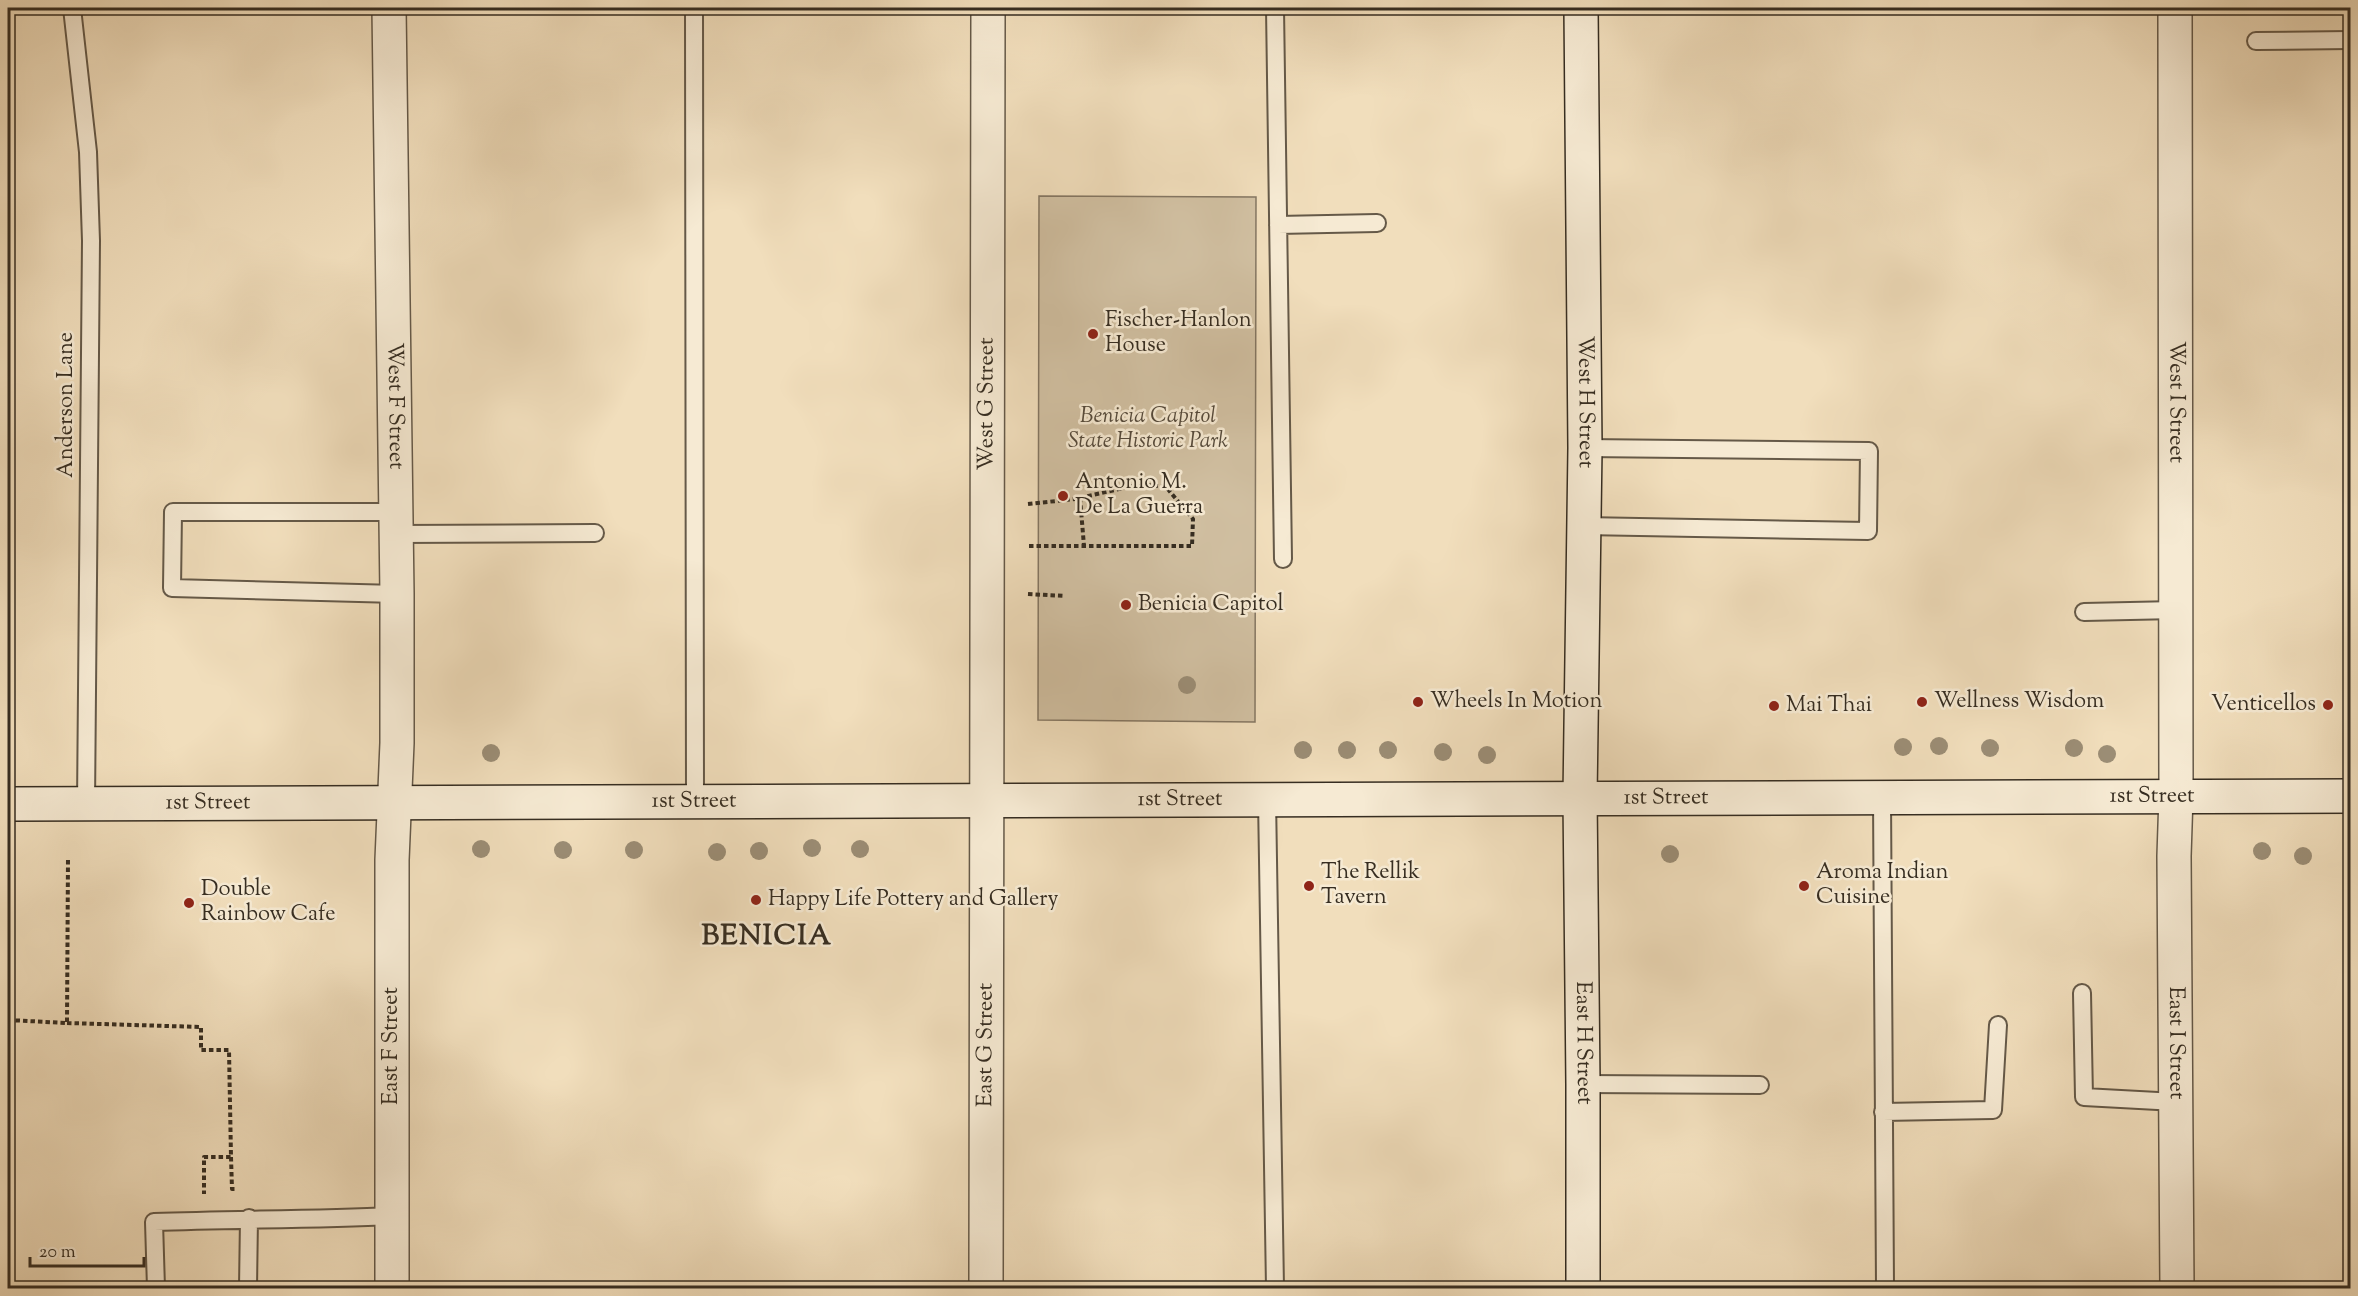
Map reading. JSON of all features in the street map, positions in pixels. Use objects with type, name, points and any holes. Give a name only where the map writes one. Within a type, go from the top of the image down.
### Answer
[{"type":"street","name":"West F Street","points":[[389,8],[397,594],[395,803]]},
{"type":"street","name":"West G Street","points":[[987,801],[988,8]]},
{"type":"street","name":"West H Street","points":[[1580,797],[1585,447],[1581,8]]},
{"type":"street","name":"West I Street","points":[[2175,8],[2176,796]]},
{"type":"street","name":"1st Street","points":[[8,804],[2350,795]]},
{"type":"street","name":"East I Street","points":[[2176,796],[2174,856],[2177,1288]]},
{"type":"street","name":"East H Street","points":[[1580,797],[1584,1084],[1583,1288]]},
{"type":"street","name":"East G Street","points":[[986,1288],[987,801]]},
{"type":"street","name":"East F Street","points":[[392,1288],[392,860],[395,803]]},
{"type":"lane","name":"Anderson Lane","points":[[72,8],[88,152],[91,241],[86,804]]},
{"type":"lane","points":[[693,8],[695,802]]},
{"type":"lane","points":[[1275,8],[1283,559]]},
{"type":"lane","points":[[2256,41],[2350,40]]},
{"type":"lane","points":[[1278,225],[1377,223]]},
{"type":"lane","points":[[1583,526],[1868,531],[1869,451],[1585,447]]},
{"type":"lane","points":[[397,594],[172,588],[173,512],[595,533]]},
{"type":"lane","points":[[2084,612],[2176,610]]},
{"type":"lane","points":[[1882,797],[1885,1288]]},
{"type":"lane","points":[[1268,799],[1275,1288]]},
{"type":"lane","points":[[2082,993],[2084,1097],[2176,1102]]},
{"type":"lane","points":[[1883,1112],[1993,1110],[1998,1025]]},
{"type":"lane","points":[[1584,1084],[1760,1085]]},
{"type":"lane","points":[[156,1288],[154,1222],[392,1216]]},
{"type":"lane","points":[[248,1288],[249,1218]]},
{"type":"path","points":[[1028,504],[1080,498],[1141,484],[1166,487],[1193,519],[1192,546],[1029,546]]},
{"type":"path","points":[[1080,498],[1084,546]]},
{"type":"path","points":[[1028,594],[1065,596]]},
{"type":"path","points":[[67,1023],[68,858]]},
{"type":"path","points":[[8,1020],[201,1027],[201,1050],[229,1050],[232,1190],[243,1190]]},
{"type":"path","points":[[204,1198],[204,1157],[231,1157]]},
{"type":"green space","name":"Benicia Capitol State Historic Park","points":[[1039,196],[1256,197],[1255,722],[1038,720]]},
{"type":"place","name":"Fischer-Hanlon House","points":[[1093,334]]},
{"type":"place","name":"Antonio M. De La Guerra","points":[[1063,496]]},
{"type":"place","name":"Benicia Capitol","points":[[1126,605]]},
{"type":"place","name":"Wheels In Motion","points":[[1418,702]]},
{"type":"place","name":"Wellness Wisdom","points":[[1922,702]]},
{"type":"place","name":"Venticellos","points":[[2328,705]]},
{"type":"place","name":"Mai Thai","points":[[1774,706]]},
{"type":"place","name":"The Rellik Tavern","points":[[1309,886]]},
{"type":"place","name":"Aroma Indian Cuisine","points":[[1804,886]]},
{"type":"place","name":"Happy Life Pottery and Gallery","points":[[756,900]]},
{"type":"place","name":"Double Rainbow Cafe","points":[[189,903]]},
{"type":"district","name":"BENICIA","points":[[767,937]]}]
